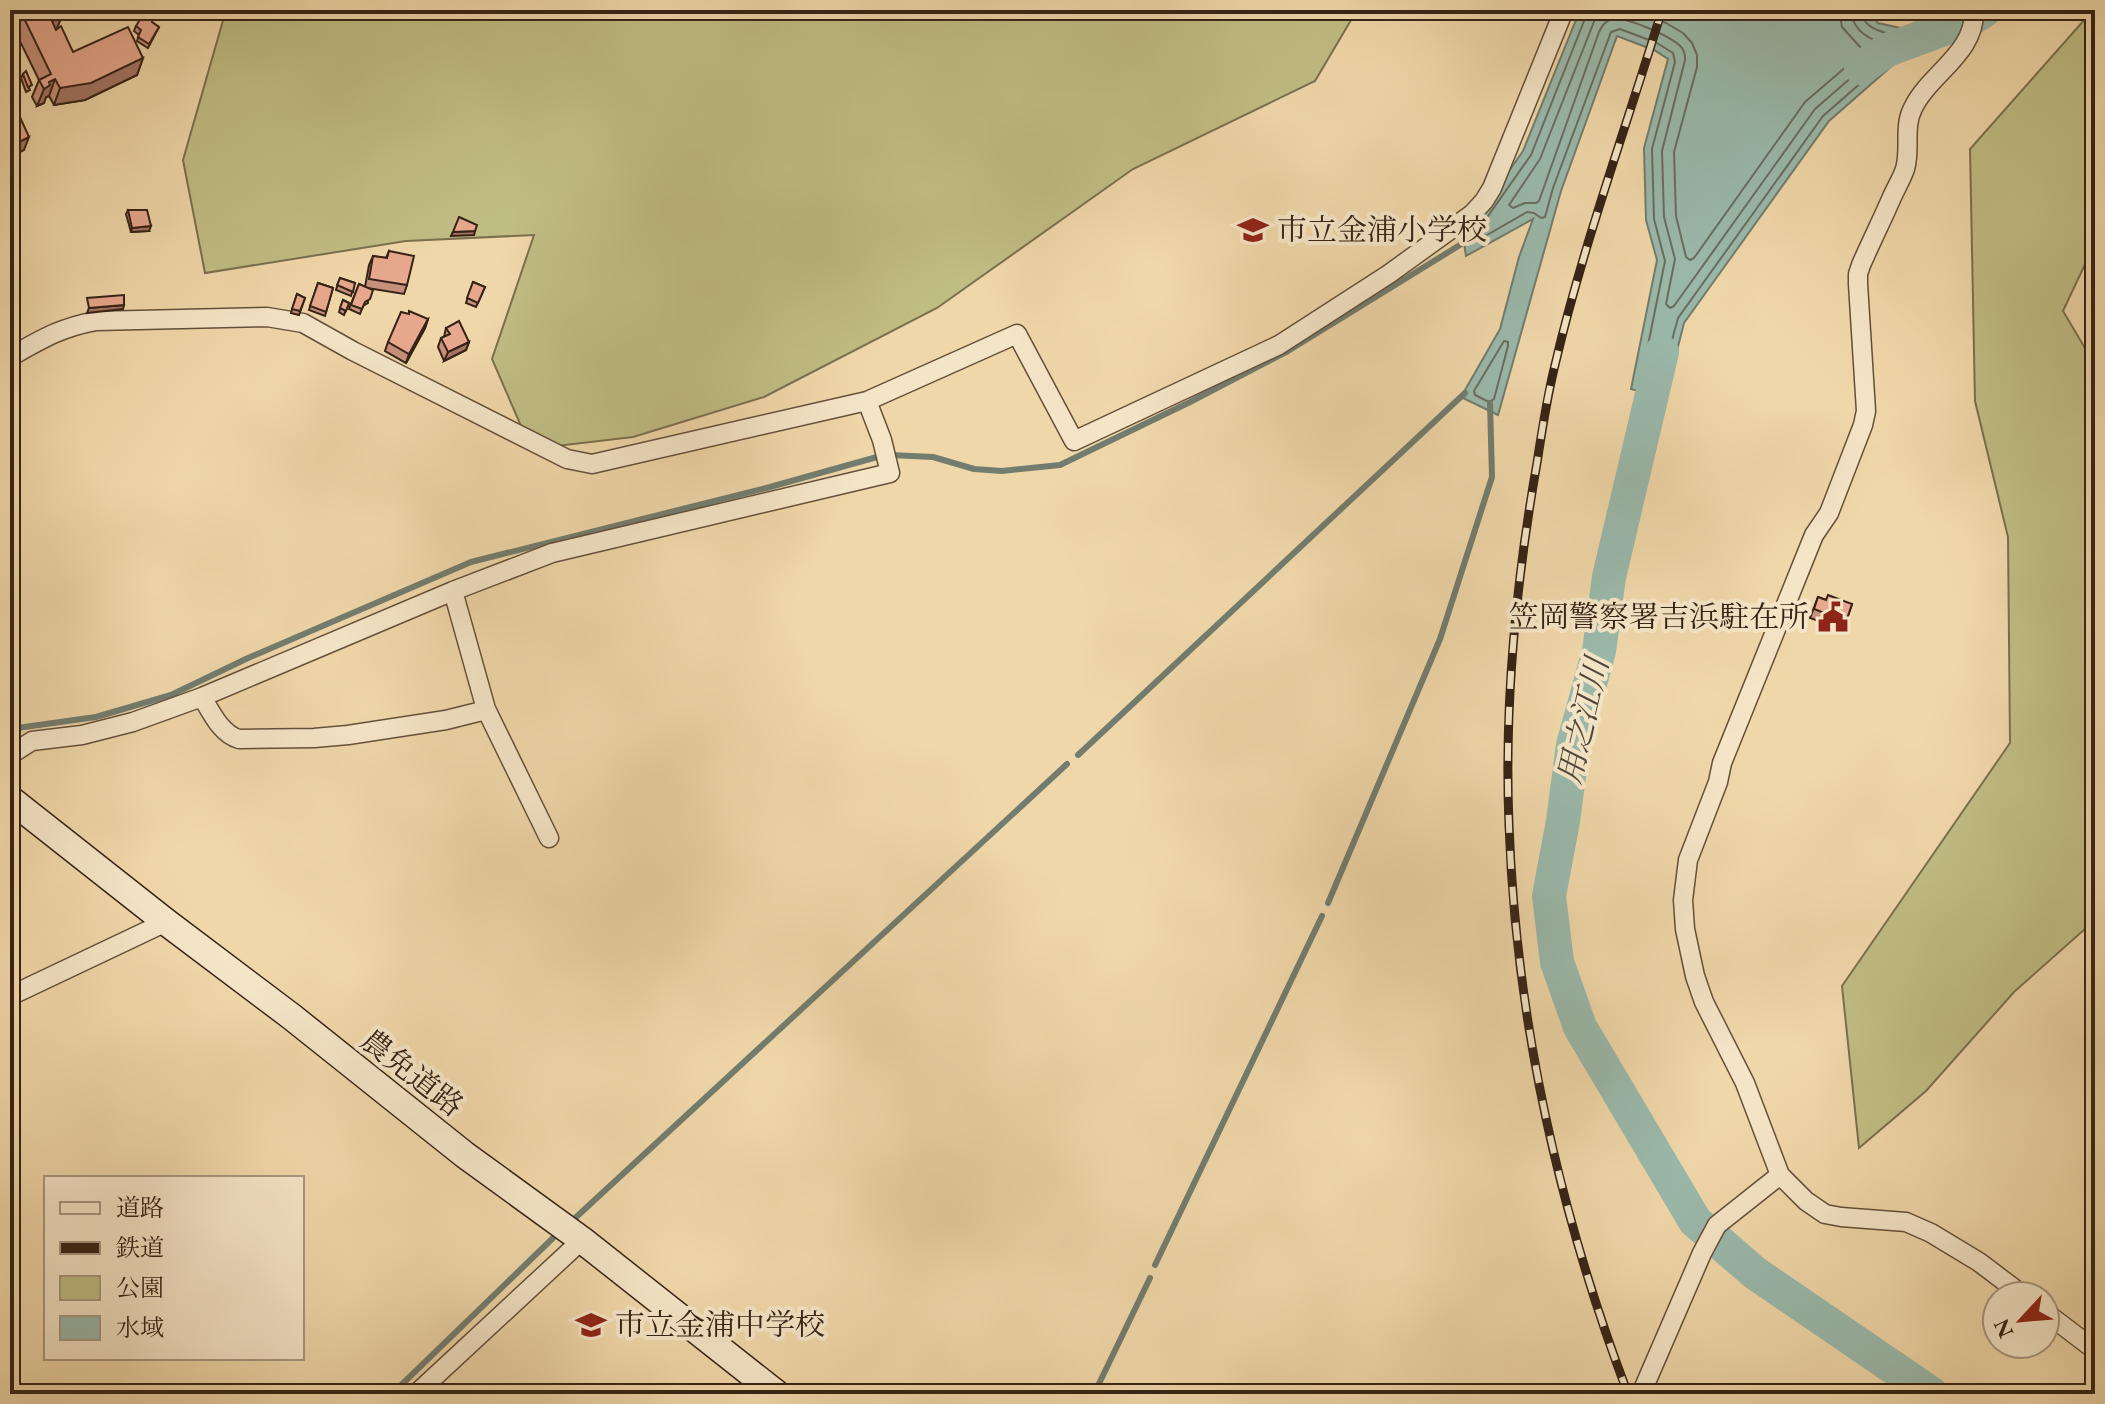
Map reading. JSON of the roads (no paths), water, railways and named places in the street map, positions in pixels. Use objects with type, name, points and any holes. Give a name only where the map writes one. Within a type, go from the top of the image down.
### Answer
[{"type":"street","points":[[10,357],[54,332],[96,321],[267,317],[303,323],[567,459],[592,464],[868,403],[1017,334],[1074,441],[1279,345],[1389,274],[1472,214],[1492,188],[1564,10]]},
{"type":"street","points":[[1974,10],[1969,38],[1911,111],[1906,168],[1858,274],[1866,411],[1863,425],[1829,513],[1814,535],[1722,763],[1718,782],[1688,860],[1683,900],[1685,929],[1704,1002],[1745,1083],[1780,1175],[1806,1201],[1825,1214],[1906,1222],[1931,1233],[2003,1280]]},
{"type":"street","points":[[10,755],[32,741],[82,735],[133,722],[202,697],[453,591],[552,553],[890,473],[868,403]]},
{"type":"street","points":[[453,591],[486,709],[549,838]]},
{"type":"street","points":[[202,697],[224,730],[239,739],[348,735],[446,720],[486,709]]},
{"type":"street","name":"農免道路","points":[[10,799],[777,1394]]},
{"type":"street","points":[[10,996],[166,922]]},
{"type":"street","points":[[1641,1394],[1717,1225],[1780,1175]]},
{"type":"street","points":[[416,1394],[582,1240]]},
{"type":"street","points":[[2061,1324],[2095,1350]]},
{"type":"water","points":[[1580,10],[1866,10],[1878,23],[1901,28],[1902,57],[1829,121],[1684,323],[1665,398],[1631,389],[1657,260],[1646,220],[1644,148],[1668,59],[1654,50],[1617,36],[1561,191],[1498,415],[1461,397],[1500,329],[1519,257],[1533,219],[1466,256],[1463,236],[1523,151]]},
{"type":"waterway","name":"用之江川","points":[[1861,68],[1887,50],[1971,19],[1985,10]]},
{"type":"waterway","points":[[890,455],[933,457],[974,469],[1002,471],[1060,465],[1288,351],[1468,240]]},
{"type":"waterway","name":"用之江川","points":[[1662,352],[1609,577],[1599,651],[1573,745],[1549,896],[1557,962],[1580,1027],[1695,1221],[1755,1273],[1932,1394]]},
{"type":"waterway","points":[[1078,755],[1465,393]]},
{"type":"waterway","points":[[1328,903],[1440,639],[1492,477],[1490,403]]},
{"type":"waterway","points":[[10,729],[96,717],[171,695],[248,658],[471,562],[877,457]]},
{"type":"waterway","points":[[573,1220],[1067,764]]},
{"type":"waterway","points":[[1155,1265],[1322,916]]},
{"type":"waterway","points":[[392,1394],[553,1238]]},
{"type":"waterway","points":[[1094,1394],[1150,1278]]},
{"type":"railway","points":[[1628,1394],[1581,1256],[1545,1114],[1532,1043],[1513,898],[1508,734],[1518,598],[1550,389],[1578,276],[1662,10]]},
{"type":"place","name":"市立金浦小学校","points":[[1253,230]]},
{"type":"place","name":"笠岡警察署吉浜駐在所","points":[[1833,617]]},
{"type":"place","name":"市立金浦中学校","points":[[591,1325]]}]
